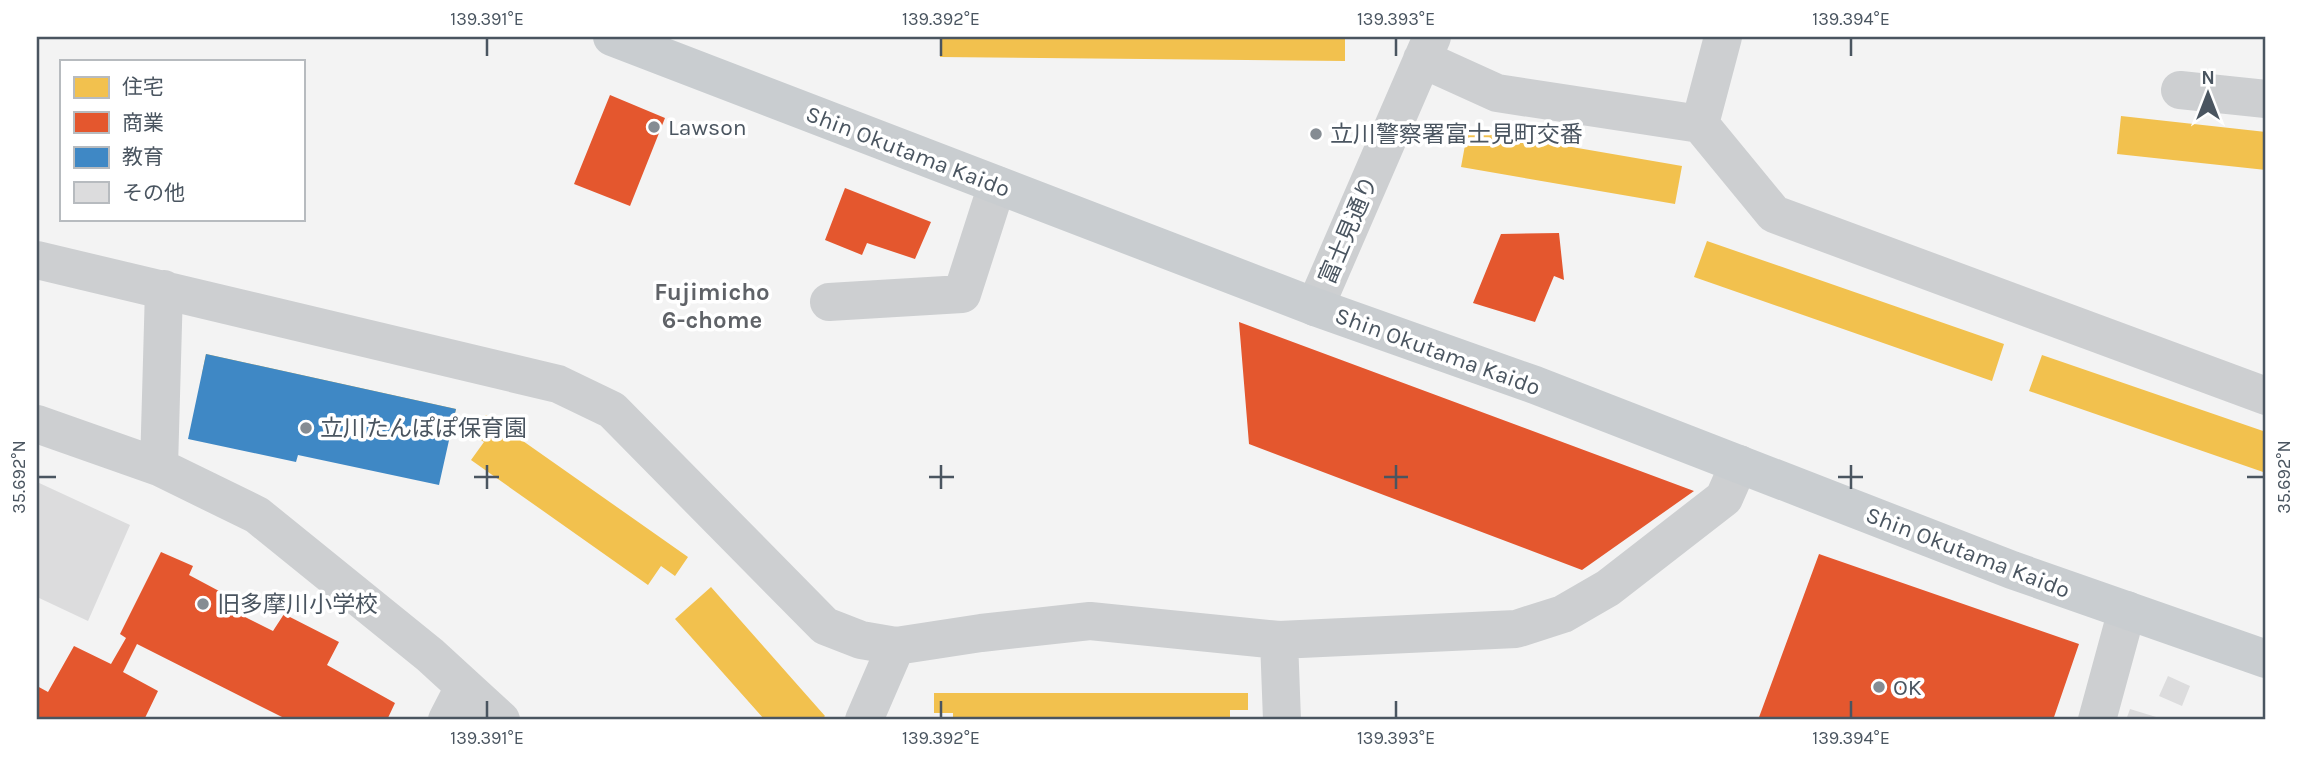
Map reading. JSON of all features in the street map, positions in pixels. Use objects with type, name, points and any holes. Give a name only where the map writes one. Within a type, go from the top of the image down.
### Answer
[{"type":"main road","name":"Shin Okutama Kaido","points":[[612,37],[1315,307],[1535,385],[2012,570],[2266,659]]},
{"type":"street","points":[[1700,124],[1723,37]]},
{"type":"street","points":[[1427,48],[1497,93],[1700,124],[1774,214],[2266,396]]},
{"type":"street","name":"富士見通り","points":[[1315,307],[1427,48]]},
{"type":"street","points":[[2180,90],[2266,99]]},
{"type":"street","points":[[829,302],[962,294],[997,185]]},
{"type":"street","points":[[37,260],[558,384],[612,410],[825,626],[861,640],[896,646],[1090,621],[1279,640],[1517,629],[1563,614],[1608,588],[1724,498],[1739,464]]},
{"type":"street","points":[[159,467],[164,289]]},
{"type":"street","points":[[37,424],[159,467],[257,515],[430,655],[501,720]]},
{"type":"street","points":[[2097,720],[2127,610]]},
{"type":"street","points":[[1279,640],[1282,720]]},
{"type":"street","points":[[864,720],[896,646]]},
{"type":"street","points":[[447,720],[464,687]]},
{"type":"building: 住宅","points":[[940,37],[1345,37],[1345,61],[940,57]]},
{"type":"building: 住宅","points":[[2121,116],[2266,132],[2266,170],[2117,154]]},
{"type":"building: 住宅","points":[[1468,129],[1682,166],[1675,204],[1461,167]]},
{"type":"building: 住宅","points":[[1707,241],[2004,344],[1992,381],[1694,277]]},
{"type":"building: 住宅","points":[[206,354],[456,409],[451,430],[433,426],[428,448],[212,401],[218,377],[202,374]]},
{"type":"building: 住宅","points":[[2042,355],[2266,432],[2266,473],[2029,391]]},
{"type":"building: 住宅","points":[[486,415],[688,557],[675,576],[661,566],[648,585],[471,460],[484,442],[472,434]]},
{"type":"building: 住宅","points":[[711,587],[825,716],[821,720],[765,720],[675,619]]},
{"type":"building: 住宅","points":[[934,693],[1248,693],[1248,710],[1230,710],[1230,720],[953,720],[953,713],[934,713]]},
{"type":"building: 商業","points":[[610,95],[665,118],[630,206],[574,184]]},
{"type":"building: 商業","points":[[845,188],[931,222],[915,259],[867,243],[862,255],[825,240]]},
{"type":"building: 商業","points":[[1559,233],[1564,280],[1554,276],[1535,322],[1473,303],[1501,234]]},
{"type":"building: 商業","points":[[1239,322],[1694,491],[1582,570],[1249,444]]},
{"type":"building: 商業","name":"旧多摩川小学校","points":[[161,552],[193,566],[189,575],[249,607],[245,617],[273,631],[284,614],[339,642],[327,665],[395,703],[387,720],[288,720],[137,644],[123,672],[158,691],[144,720],[37,720],[37,686],[48,692],[74,646],[111,664],[126,638],[120,634]]},
{"type":"building: 商業","points":[[1819,554],[2079,644],[2053,720],[1758,720]]},
{"type":"building: 教育","points":[[206,354],[456,409],[439,485],[298,455],[296,462],[188,439]]},
{"type":"building: その他","points":[[37,482],[130,525],[88,621],[37,597]]},
{"type":"building: その他","points":[[2168,676],[2190,686],[2182,706],[2159,696]]},
{"type":"building: その他","points":[[2130,709],[2166,720],[2126,720]]},
{"type":"place","name":"Lawson","points":[[654,127]]},
{"type":"place","name":"立川警察署富士見町交番","points":[[1316,134]]},
{"type":"place","name":"立川たんぽぽ保育園","points":[[306,428]]},
{"type":"place","name":"旧多摩川小学校","points":[[203,604]]},
{"type":"place","name":"OK","points":[[1879,687]]},
{"type":"district","name":"Fujimicho 6-chome","points":[[712,306]]}]
